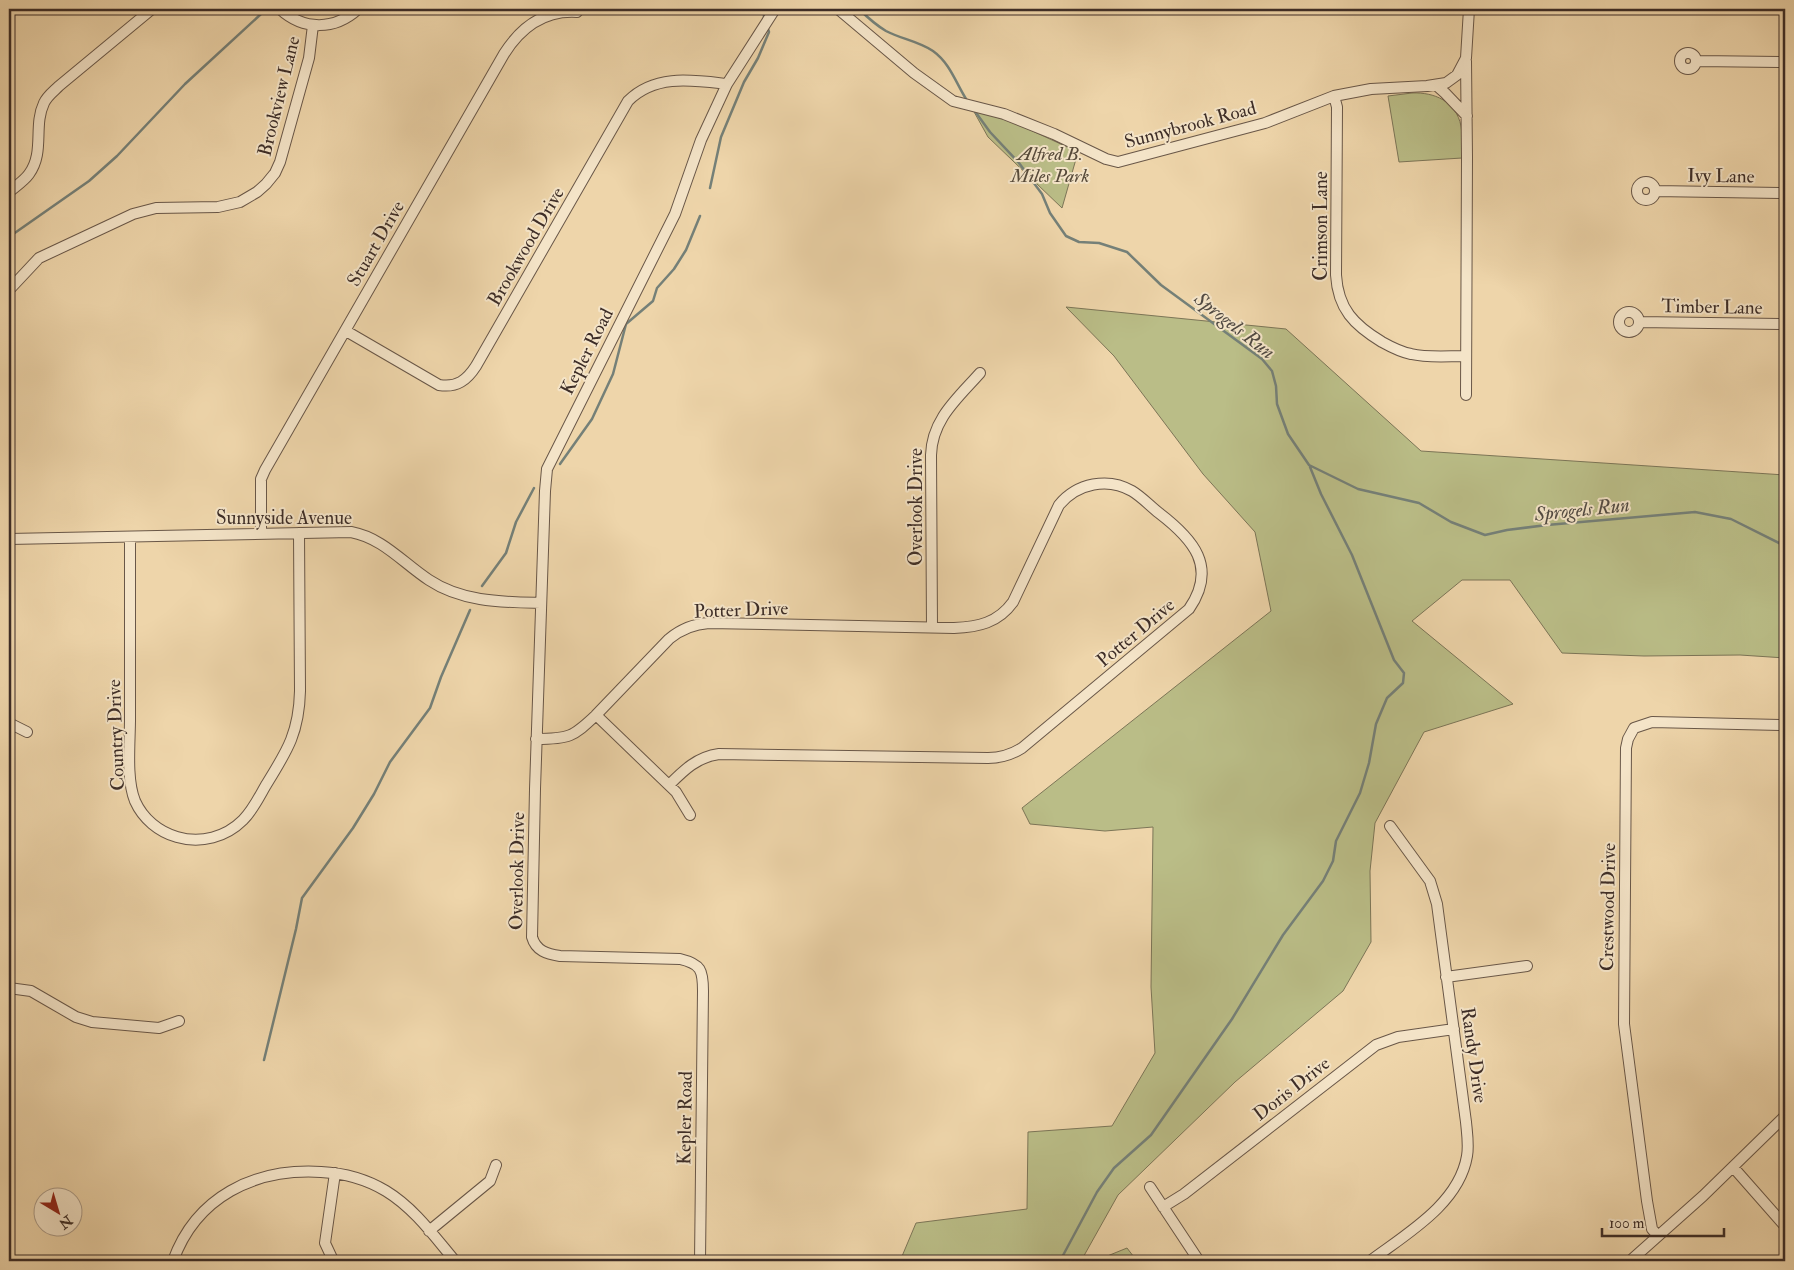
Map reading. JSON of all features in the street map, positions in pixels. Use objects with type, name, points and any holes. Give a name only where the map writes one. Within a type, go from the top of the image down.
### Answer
[{"type":"street","points":[[9,192],[26,178],[35,163],[39,150],[40,113],[48,98],[59,86],[152,9]]},
{"type":"street","points":[[280,9],[291,18],[313,25],[328,25],[343,20],[358,9]]},
{"type":"street","name":"Kepler Road","points":[[536,739],[540,603],[547,469],[675,214],[701,140],[727,84],[775,9]]},
{"type":"street","name":"Sunnybrook Road","points":[[838,9],[936,90],[961,105],[1004,114],[1106,159],[1118,162],[1265,123],[1334,96],[1371,89],[1446,83],[1461,70],[1466,60]]},
{"type":"street","points":[[1466,396],[1466,60],[1469,9]]},
{"type":"street","name":"Stuart Drive","points":[[261,534],[261,480],[265,470],[514,39],[525,27],[544,17],[566,11],[577,12]]},
{"type":"street","name":"Brookview Lane","points":[[9,290],[40,258],[133,214],[156,208],[212,208],[227,206],[240,202],[261,189],[275,173],[280,162],[308,58],[313,25]]},
{"type":"street","points":[[1697,61],[1785,62]]},
{"type":"street","name":"Brookwood Drive","points":[[346,331],[439,385],[452,386],[464,381],[476,366],[628,101],[640,90],[655,84],[679,81],[727,84]]},
{"type":"street","points":[[1436,85],[1467,116]]},
{"type":"street","name":"Crimson Lane","points":[[1334,96],[1337,108],[1336,275],[1338,292],[1343,305],[1350,317],[1361,328],[1404,353],[1425,356],[1465,356]]},
{"type":"street","name":"Ivy Lane","points":[[1655,191],[1785,193]]},
{"type":"street","name":"Timber Lane","points":[[1639,322],[1785,324]]},
{"type":"street","name":"Overlook Drive","points":[[932,627],[931,455],[933,436],[940,419],[980,373]]},
{"type":"street","name":"Potter Drive","points":[[536,739],[555,739],[572,735],[580,730],[663,644],[674,635],[691,626],[709,623],[973,627],[989,622],[1001,615],[1016,597],[1059,505],[1071,493],[1090,485],[1103,483],[1117,485],[1135,493],[1185,535],[1195,548],[1201,564],[1201,581],[1197,598],[1184,615],[1022,748],[1009,755],[999,758],[988,758],[720,754],[704,757],[692,764],[669,785]]},
{"type":"street","name":"Sunnyside Avenue","points":[[9,539],[338,532],[361,534],[390,550],[429,580],[452,592],[491,601],[540,603]]},
{"type":"street","name":"Country Drive","points":[[130,537],[130,730],[132,791],[141,811],[152,823],[162,831],[173,836],[193,840],[214,838],[244,820],[282,759],[295,731],[300,696],[299,533]]},
{"type":"street","points":[[596,714],[669,785],[682,800],[690,815]]},
{"type":"street","name":"Crestwood Drive","points":[[1658,1236],[1652,1229],[1647,1201],[1624,1024],[1626,748],[1628,739],[1634,728],[1652,722],[1785,725]]},
{"type":"street","points":[[9,723],[27,732]]},
{"type":"street","name":"Overlook Drive","points":[[536,739],[532,907],[532,937],[535,944],[542,951],[560,956],[680,959],[695,963],[702,975]]},
{"type":"street","name":"Randy Drive","points":[[1370,1261],[1438,1208],[1450,1196],[1462,1176],[1468,1143],[1437,904],[1430,881],[1390,826]]},
{"type":"street","points":[[1446,977],[1527,966]]},
{"type":"street","name":"Kepler Road","points":[[700,1261],[702,975]]},
{"type":"street","points":[[9,988],[31,991],[76,1017],[92,1022],[159,1028],[179,1021]]},
{"type":"street","name":"Doris Drive","points":[[1163,1207],[1184,1194],[1376,1044],[1393,1038],[1454,1029]]},
{"type":"street","points":[[1630,1261],[1734,1167],[1785,1116]]},
{"type":"street","points":[[429,1231],[490,1181],[496,1165]]},
{"type":"street","points":[[1734,1167],[1785,1226]]},
{"type":"street","points":[[173,1261],[187,1233],[199,1217],[218,1200],[240,1186],[258,1178],[281,1172],[308,1171],[335,1173],[367,1182],[385,1190],[411,1210],[455,1261]]},
{"type":"street","points":[[332,1258],[325,1243],[335,1173]]},
{"type":"street","points":[[1150,1187],[1199,1261]]},
{"type":"green space","points":[[1412,93],[1436,96],[1449,104],[1454,110],[1462,130],[1462,158],[1399,162],[1388,96]]},
{"type":"green space","name":"Alfred B. Miles Park","points":[[973,110],[1013,122],[1078,152],[1062,208],[988,137]]},
{"type":"green space","points":[[1066,307],[1286,329],[1421,451],[1785,475],[1785,658],[1740,655],[1644,656],[1562,653],[1510,580],[1462,580],[1412,621],[1513,704],[1424,732],[1375,823],[1370,871],[1371,942],[1343,991],[1235,1082],[1118,1195],[1081,1261],[900,1261],[916,1223],[1027,1209],[1028,1132],[1112,1126],[1155,1053],[1151,987],[1153,827],[1105,831],[1030,824],[1022,808],[1271,611],[1255,532],[1203,474],[1114,356]]},
{"type":"green space","points":[[1127,1248],[1137,1261],[1095,1261]]},
{"type":"waterway","points":[[764,9],[764,18]]},
{"type":"waterway","name":"Sprogels Run","points":[[859,9],[886,31],[921,45],[939,56],[949,68],[968,102]]},
{"type":"waterway","points":[[9,237],[89,181],[117,156],[185,84],[261,14]]},
{"type":"waterway","points":[[710,188],[721,137],[744,82],[758,58],[769,32],[768,29]]},
{"type":"waterway","name":"Sprogels Run","points":[[974,110],[990,132],[1019,163],[1042,194],[1050,213],[1066,236],[1079,242],[1099,243],[1127,252],[1161,285],[1262,359],[1272,371],[1276,386],[1277,404],[1288,434],[1309,465],[1358,489],[1419,503],[1451,522],[1485,535],[1547,525],[1695,512],[1731,519],[1785,546]]},
{"type":"waterway","points":[[560,464],[592,419],[613,374],[626,324],[653,301],[657,288],[674,269],[686,250],[700,216]]},
{"type":"waterway","points":[[1060,1261],[1097,1192],[1114,1168],[1151,1135],[1232,1019],[1283,935],[1323,881],[1333,861],[1336,841],[1360,793],[1369,763],[1376,724],[1387,698],[1403,683],[1404,673],[1394,660],[1352,555],[1321,494],[1310,467]]},
{"type":"waterway","points":[[482,586],[506,553],[516,522],[534,488]]},
{"type":"waterway","points":[[264,1060],[302,898],[353,828],[374,794],[390,762],[430,708],[441,677],[470,610]]}]
